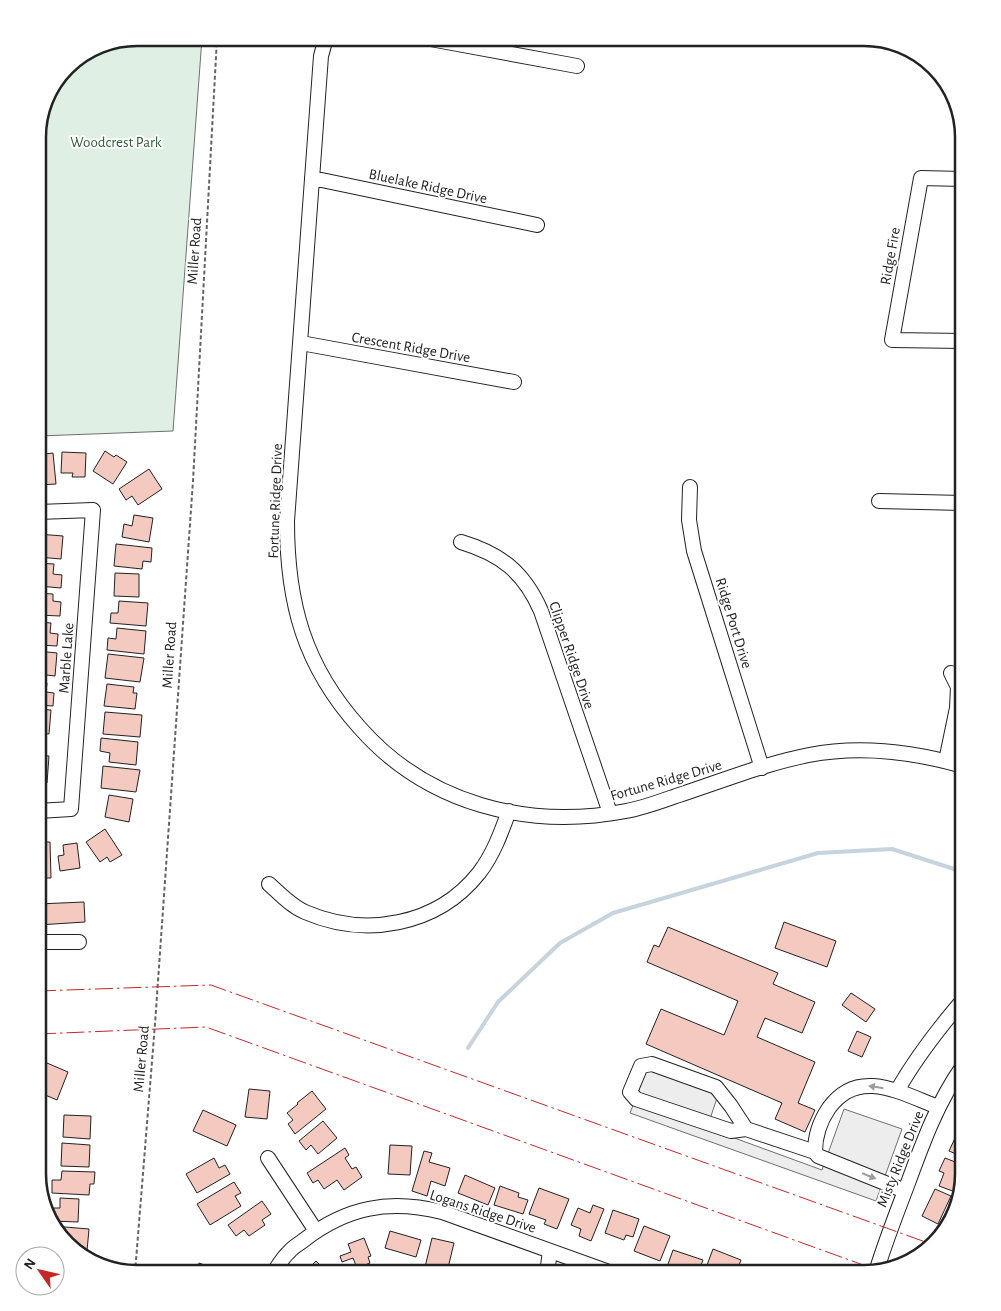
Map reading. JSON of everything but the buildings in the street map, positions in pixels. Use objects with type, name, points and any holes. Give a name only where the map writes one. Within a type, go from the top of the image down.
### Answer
[{"type":"street","name":"Fortune Ridge Drive","points":[[324,46],[321,56],[287,520],[287,551],[290,582],[303,635],[313,660],[326,684],[348,715],[390,758],[441,790],[470,802],[527,816],[558,818],[626,811],[809,755],[854,750],[922,756],[955,764]]},
{"type":"street","points":[[468,46],[577,66]]},
{"type":"street","name":"Bluelake Ridge Drive","points":[[312,178],[537,225]]},
{"type":"street","name":"Ridge Fire","points":[[955,179],[921,178],[892,340],[955,341]]},
{"type":"street","name":"Crescent Ridge Drive","points":[[301,343],[514,382]]},
{"type":"street","name":"Ridge Port Drive","points":[[690,487],[689,520],[694,551],[762,768]]},
{"type":"street","points":[[879,501],[955,503]]},
{"type":"street","name":"Marble Lake","points":[[46,512],[93,510],[71,809],[46,811]]},
{"type":"street","name":"Clipper Ridge Drive","points":[[461,542],[479,548],[500,559],[518,574],[533,593],[610,814]]},
{"type":"street","points":[[951,673],[955,682]]},
{"type":"street","points":[[946,761],[955,718]]},
{"type":"street","points":[[269,884],[285,900],[304,912],[348,924],[377,926],[420,917],[446,903],[478,874],[494,849],[509,811]]},
{"type":"street","points":[[46,942],[79,942]]},
{"type":"street","points":[[897,1091],[905,1077],[955,1010]]},
{"type":"street","points":[[746,1129],[716,1087],[652,1064],[641,1066],[630,1092],[636,1099],[731,1131],[746,1129],[815,1152],[818,1156],[905,1191]]},
{"type":"street","name":"Misty Ridge Drive","points":[[880,1263],[886,1240],[921,1147],[938,1107],[955,1078]]},
{"type":"street","points":[[815,1152],[816,1134],[824,1116],[835,1099],[846,1091],[858,1086],[872,1085],[897,1091],[938,1107]]},
{"type":"street","points":[[268,1158],[316,1230]]},
{"type":"street","name":"Logans Ridge Drive","points":[[279,1265],[288,1252],[316,1230],[347,1215],[377,1207],[408,1206],[442,1212],[588,1265]]},
{"type":"street","points":[[548,1265],[550,1251]]},
{"type":"path","name":"Miller Road","points":[[136,1265],[155,1024],[193,481],[217,46]]},
{"type":"green space","name":"Woodcrest Park","points":[[131,46],[201,46],[173,431],[46,436],[46,131],[49,114],[53,102],[65,82],[77,69],[102,53]]},
{"type":"shaded area","points":[[647,1069],[718,1095],[707,1128],[822,1170],[844,1109],[902,1129],[876,1201],[630,1113]]},
{"type":"waterway","points":[[468,1048],[498,1002],[560,943],[613,913],[818,853],[892,849],[955,870]]},
{"type":"power","points":[[46,991],[211,985],[924,1242]]},
{"type":"power","points":[[46,1034],[206,1027],[863,1265]]}]
